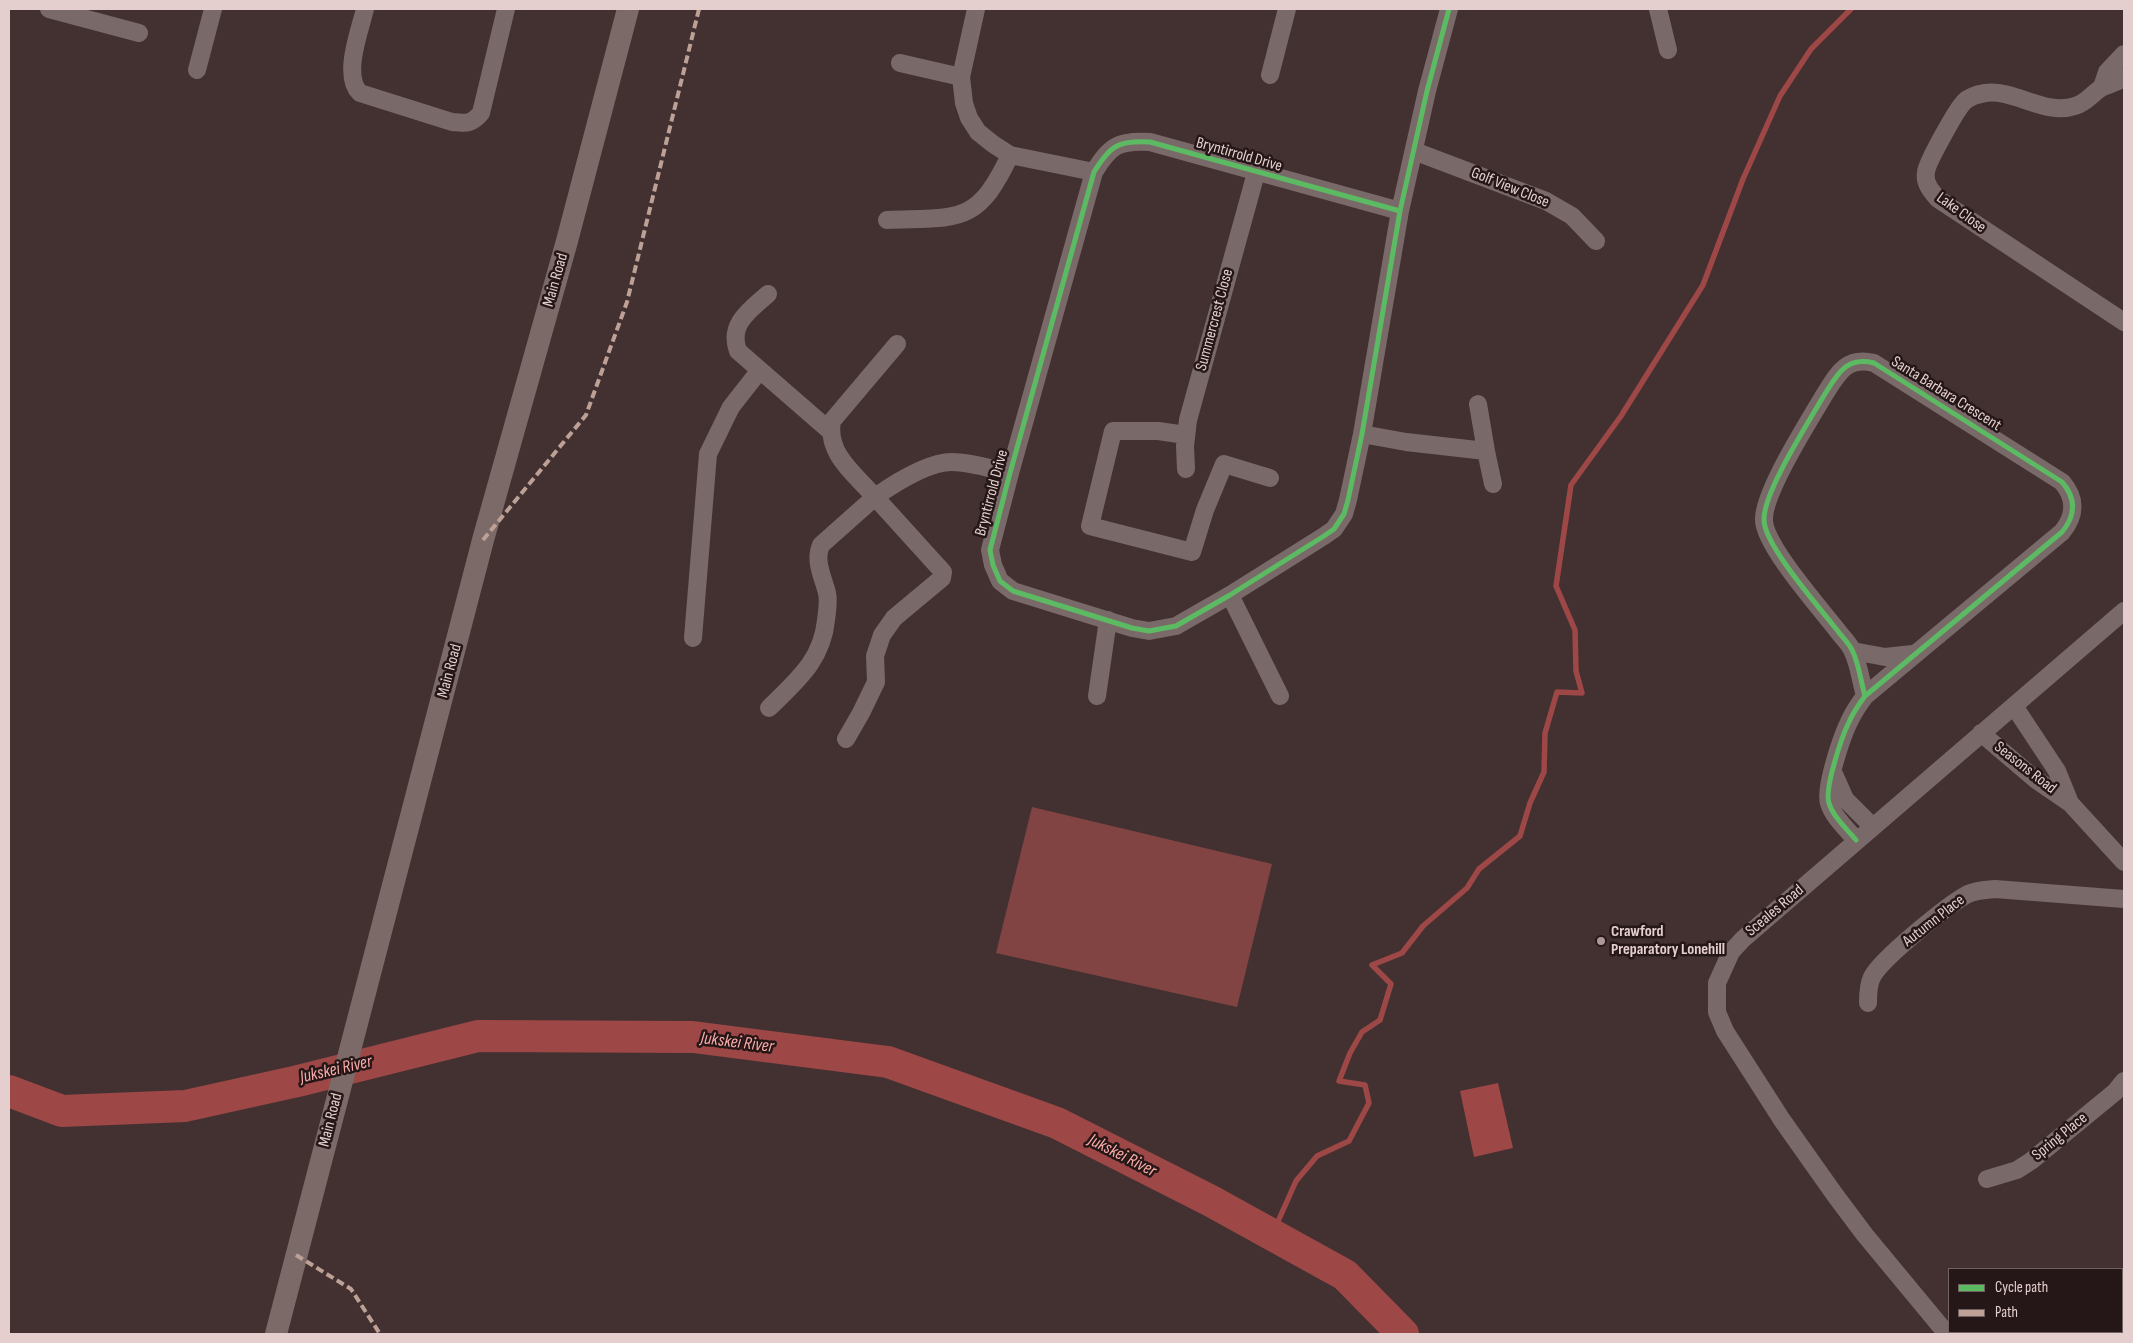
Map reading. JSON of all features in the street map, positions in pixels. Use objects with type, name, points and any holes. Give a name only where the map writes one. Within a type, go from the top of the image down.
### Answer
[{"type":"main road","name":"Main Road","points":[[276,1334],[332,1114],[450,674],[483,540],[569,231],[628,9]]},
{"type":"street","points":[[49,9],[140,32]]},
{"type":"street","points":[[197,70],[213,9]]},
{"type":"street","points":[[365,9],[352,61],[352,82],[355,89],[360,93],[452,122],[467,122],[475,121],[481,113],[506,9]]},
{"type":"street","points":[[976,9],[961,77],[964,103],[969,118],[978,132],[1010,155],[1094,172]]},
{"type":"street","points":[[1270,76],[1287,9]]},
{"type":"street","name":"Bryntirrold Drive","points":[[1400,211],[1256,173],[1150,142],[1132,141],[1116,145],[1106,154],[1094,172],[990,550],[993,565],[1000,581],[1013,590],[1108,620],[1149,631],[1164,629],[1176,626],[1230,595],[1334,529],[1344,514],[1348,500],[1362,434],[1400,211],[1427,91],[1449,9]]},
{"type":"street","points":[[1658,9],[1668,50]]},
{"type":"street","name":"Lake Close","points":[[2102,87],[2107,72],[2124,54]]},
{"type":"street","points":[[900,63],[961,77]]},
{"type":"street","name":"Lake Close","points":[[2124,78],[2116,83],[2102,87],[2075,107],[2055,108],[2000,94],[1987,93],[1965,101],[1954,116],[1926,171],[1929,189],[1938,199],[2124,322]]},
{"type":"street","name":"Golf View Close","points":[[1414,151],[1546,201],[1572,216],[1596,240]]},
{"type":"street","points":[[887,220],[949,217],[965,214],[986,198],[996,185],[1010,155]]},
{"type":"street","name":"Summercrest Close","points":[[1186,469],[1188,420],[1256,173]]},
{"type":"street","points":[[768,294],[741,317],[734,340],[738,351],[830,431]]},
{"type":"street","points":[[846,739],[876,682],[875,656],[882,635],[894,618],[942,578],[943,575],[943,572],[837,455],[832,445],[830,431],[832,421],[898,344]]},
{"type":"street","name":"Santa Barbara Crescent","points":[[1856,840],[1829,804],[1828,790],[1848,724],[1865,696],[1913,654],[2062,532],[2069,524],[2073,511],[2073,500],[2069,490],[2062,482],[1874,363],[1862,360],[1850,363],[1843,368],[1825,395],[1784,466],[1766,506],[1764,521],[1773,546],[1853,651],[1865,696]]},
{"type":"street","points":[[693,638],[708,454],[731,407],[760,370]]},
{"type":"street","points":[[1478,404],[1493,484]]},
{"type":"street","points":[[1186,435],[1158,431],[1113,431],[1090,526],[1192,552],[1205,510],[1224,464],[1270,478]]},
{"type":"street","points":[[1362,434],[1406,442],[1486,451]]},
{"type":"street","points":[[769,708],[796,682],[821,648],[828,608],[827,596],[817,561],[817,554],[821,545],[875,496],[906,478],[940,463],[962,463],[1010,473]]},
{"type":"street","points":[[1230,595],[1280,696]]},
{"type":"street","name":"Sceales Road","points":[[1947,1334],[1865,1235],[1782,1120],[1728,1037],[1717,1012],[1717,983],[1731,952],[1743,939],[2124,611]]},
{"type":"street","points":[[1098,696],[1108,620]]},
{"type":"street","points":[[1853,651],[1885,657],[1913,654]]},
{"type":"street","name":"Seasons Road","points":[[2014,706],[2057,771],[2070,803]]},
{"type":"street","name":"Seasons Road","points":[[1981,733],[2035,778],[2070,803],[2124,862]]},
{"type":"street","points":[[1833,772],[1845,799],[1872,826]]},
{"type":"street","name":"Autumn Place","points":[[1868,1004],[1869,985],[1877,970],[1934,918],[1968,894],[1978,890],[1995,889],[2124,899]]},
{"type":"street","name":"Spring Place","points":[[1987,1179],[2017,1170],[2031,1161],[2115,1092],[2124,1081]]},
{"type":"shaded area","points":[[1032,807],[1272,864],[1237,1007],[996,953]]},
{"type":"shaded area","points":[[1498,1083],[1513,1148],[1474,1157],[1460,1091]]},
{"type":"waterway","points":[[1272,1235],[1296,1181],[1317,1156],[1349,1141],[1369,1103],[1365,1085],[1339,1081],[1350,1053],[1362,1032],[1380,1020],[1391,984],[1372,965],[1402,953],[1423,926],[1467,888],[1479,869],[1520,836],[1530,803],[1544,772],[1545,733],[1557,692],[1582,693],[1576,671],[1575,630],[1556,586],[1571,485],[1621,416],[1703,285],[1743,179],[1780,96],[1811,49],[1851,9]]},
{"type":"waterway","name":"Jukskei River","points":[[9,1091],[62,1111],[185,1106],[298,1081],[478,1036],[693,1037],[888,1062],[1057,1123],[1211,1201],[1345,1275],[1403,1334]]},
{"type":"marked path","points":[[483,540],[586,415],[627,302],[699,9]]},
{"type":"marked path","points":[[296,1255],[351,1289],[380,1334]]},
{"type":"cycle path","points":[[1400,211],[1150,142],[1130,142],[1116,146],[1110,151],[1094,172],[990,550],[993,565],[1000,581],[1013,591],[1132,628],[1149,631],[1176,626],[1230,595],[1334,529],[1344,514],[1348,500],[1362,434],[1400,211],[1427,91],[1449,9]]},
{"type":"cycle path","points":[[1856,840],[1834,813],[1828,796],[1831,775],[1838,750],[1858,705],[1865,696],[2062,532],[2067,526],[2072,513],[2072,500],[2062,482],[1874,363],[1856,362],[1843,369],[1838,375],[1797,440],[1778,476],[1766,508],[1764,520],[1766,531],[1783,560],[1852,649],[1865,696]]},
{"type":"place","name":"Crawford Preparatory Lonehill","points":[[1601,941]]}]
